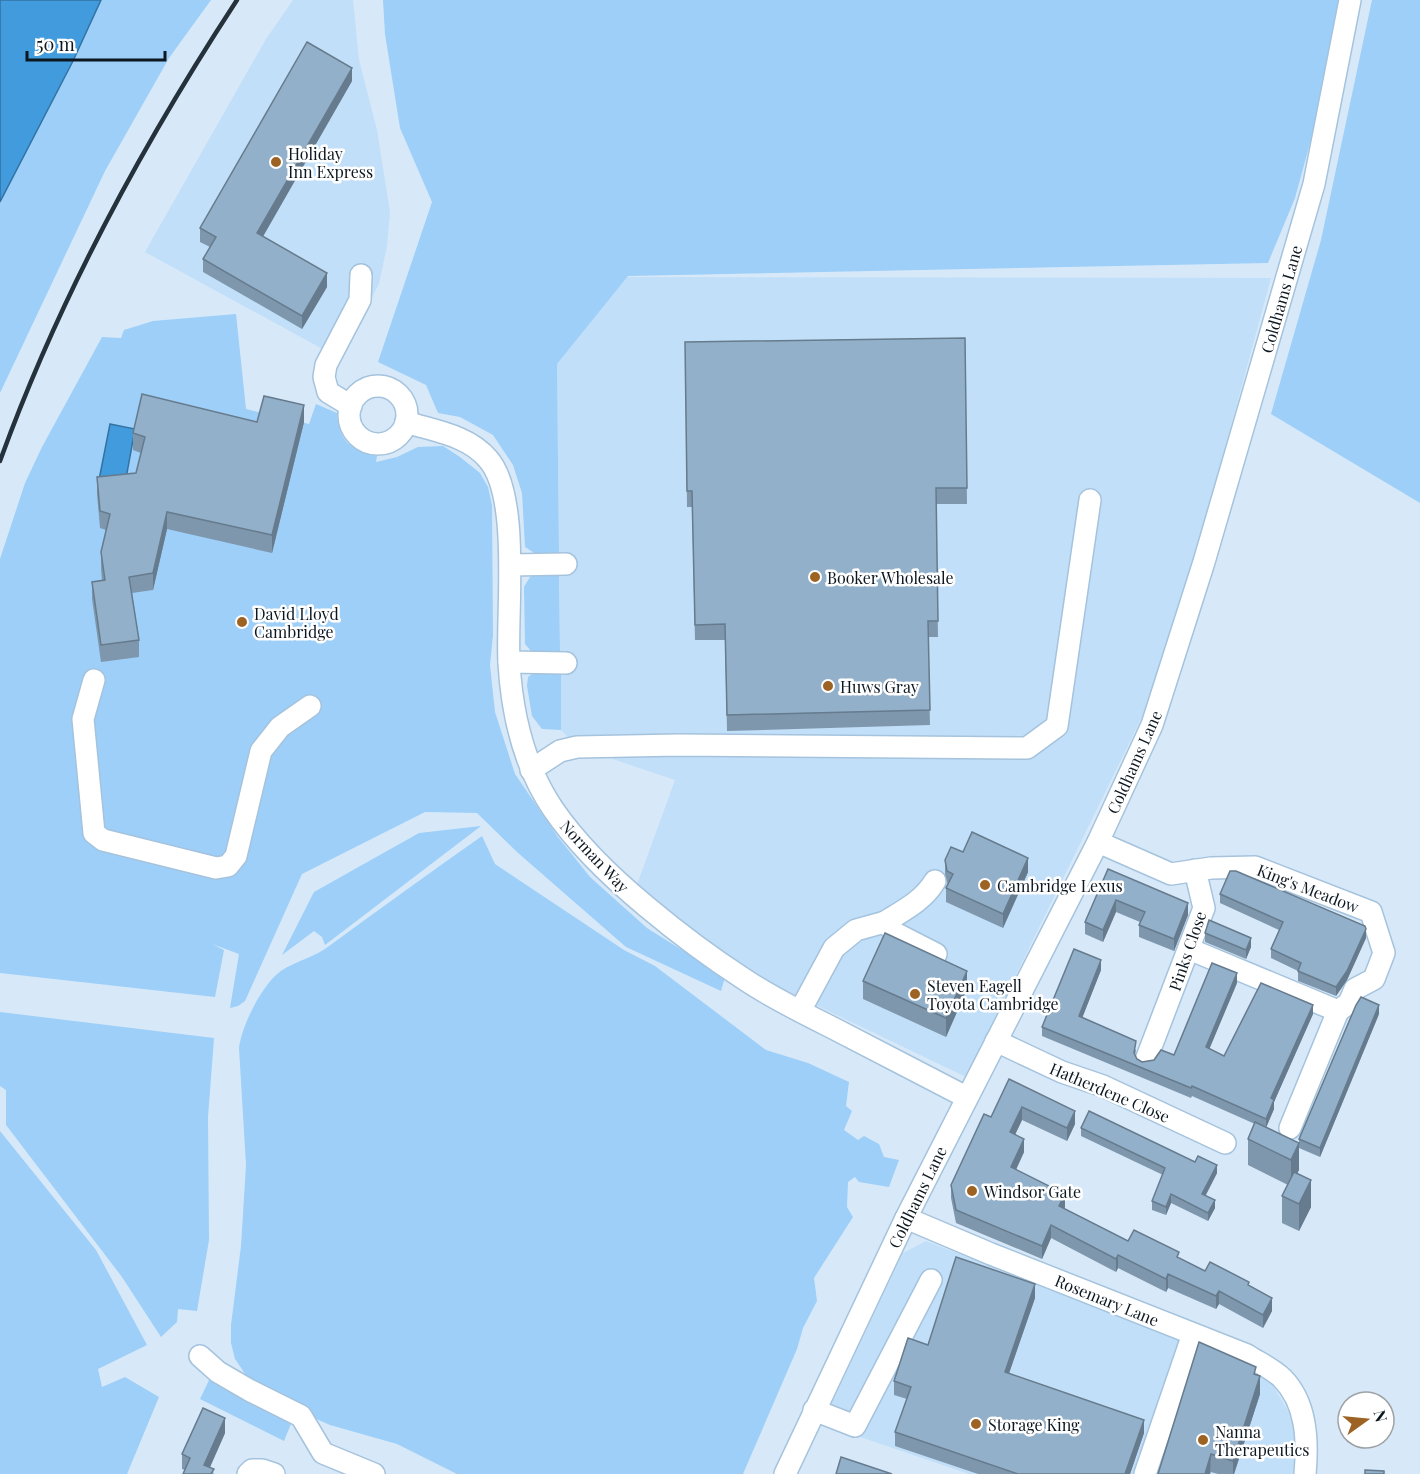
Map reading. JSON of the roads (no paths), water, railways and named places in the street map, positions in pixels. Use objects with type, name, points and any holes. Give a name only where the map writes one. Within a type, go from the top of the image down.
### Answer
[{"type":"street","name":"Coldhams Lane","points":[[784,1474],[906,1218],[1098,842],[1152,725],[1241,437],[1314,184],[1350,0]]},
{"type":"street","points":[[351,406],[328,392],[324,377],[326,365],[360,300],[361,275]]},
{"type":"street","points":[[373,386],[388,388],[398,394],[405,405],[406,422],[402,431],[392,440],[373,443],[361,438],[352,426],[351,406],[356,397],[366,389],[373,386]]},
{"type":"street","name":"Norman Way","points":[[406,422],[449,434],[471,444],[488,459],[500,476],[505,495],[510,565],[509,662],[514,710],[531,770],[566,827],[629,892],[698,948],[746,981],[966,1097]]},
{"type":"street","points":[[531,770],[560,751],[577,747],[690,745],[1027,748],[1057,726],[1090,500]]},
{"type":"street","points":[[510,565],[566,564]]},
{"type":"street","points":[[509,662],[566,663]]},
{"type":"street","points":[[94,680],[83,719],[94,833],[103,840],[216,868],[228,866],[236,856],[261,751],[280,727],[310,706]]},
{"type":"street","points":[[1098,842],[1171,874],[1195,870]]},
{"type":"street","name":"King's Meadow","points":[[1195,870],[1255,867],[1371,912],[1384,953],[1374,979],[1355,988],[1349,1003],[1338,1011],[1290,1128]]},
{"type":"street","name":"Pinks Close","points":[[1146,1060],[1204,908],[1195,870]]},
{"type":"street","points":[[800,1011],[834,948],[856,930],[885,922],[920,900],[935,881]]},
{"type":"street","points":[[885,922],[895,933],[936,954]]},
{"type":"street","points":[[1189,949],[1338,1011]]},
{"type":"street","name":"Hatherdene Close","points":[[996,1041],[1062,1072],[1103,1086],[1225,1143]]},
{"type":"street","name":"Rosemary Lane","points":[[906,1218],[1193,1334],[1256,1361],[1282,1377],[1296,1397],[1304,1422],[1307,1449],[1305,1474]]},
{"type":"street","points":[[814,1410],[855,1426],[931,1280]]},
{"type":"street","points":[[1145,1474],[1193,1334]]},
{"type":"street","points":[[200,1356],[218,1372],[301,1416],[323,1453],[374,1474]]},
{"type":"street","points":[[248,1474],[252,1470],[262,1470],[274,1474]]},
{"type":"railway","points":[[0,461],[49,341],[105,224],[168,110],[237,0]]},
{"type":"place","name":"Holiday Inn Express","points":[[276,162]]},
{"type":"place","name":"Booker Wholesale","points":[[815,577]]},
{"type":"place","name":"David Lloyd Cambridge","points":[[242,622]]},
{"type":"place","name":"Huws Gray","points":[[828,686]]},
{"type":"place","name":"Cambridge Lexus","points":[[985,885]]},
{"type":"place","name":"Steven Eagell Toyota Cambridge","points":[[915,994]]},
{"type":"place","name":"Windsor Gate","points":[[972,1191]]},
{"type":"place","name":"Storage King","points":[[976,1424]]},
{"type":"place","name":"Nanna Therapeutics","points":[[1203,1440]]}]
